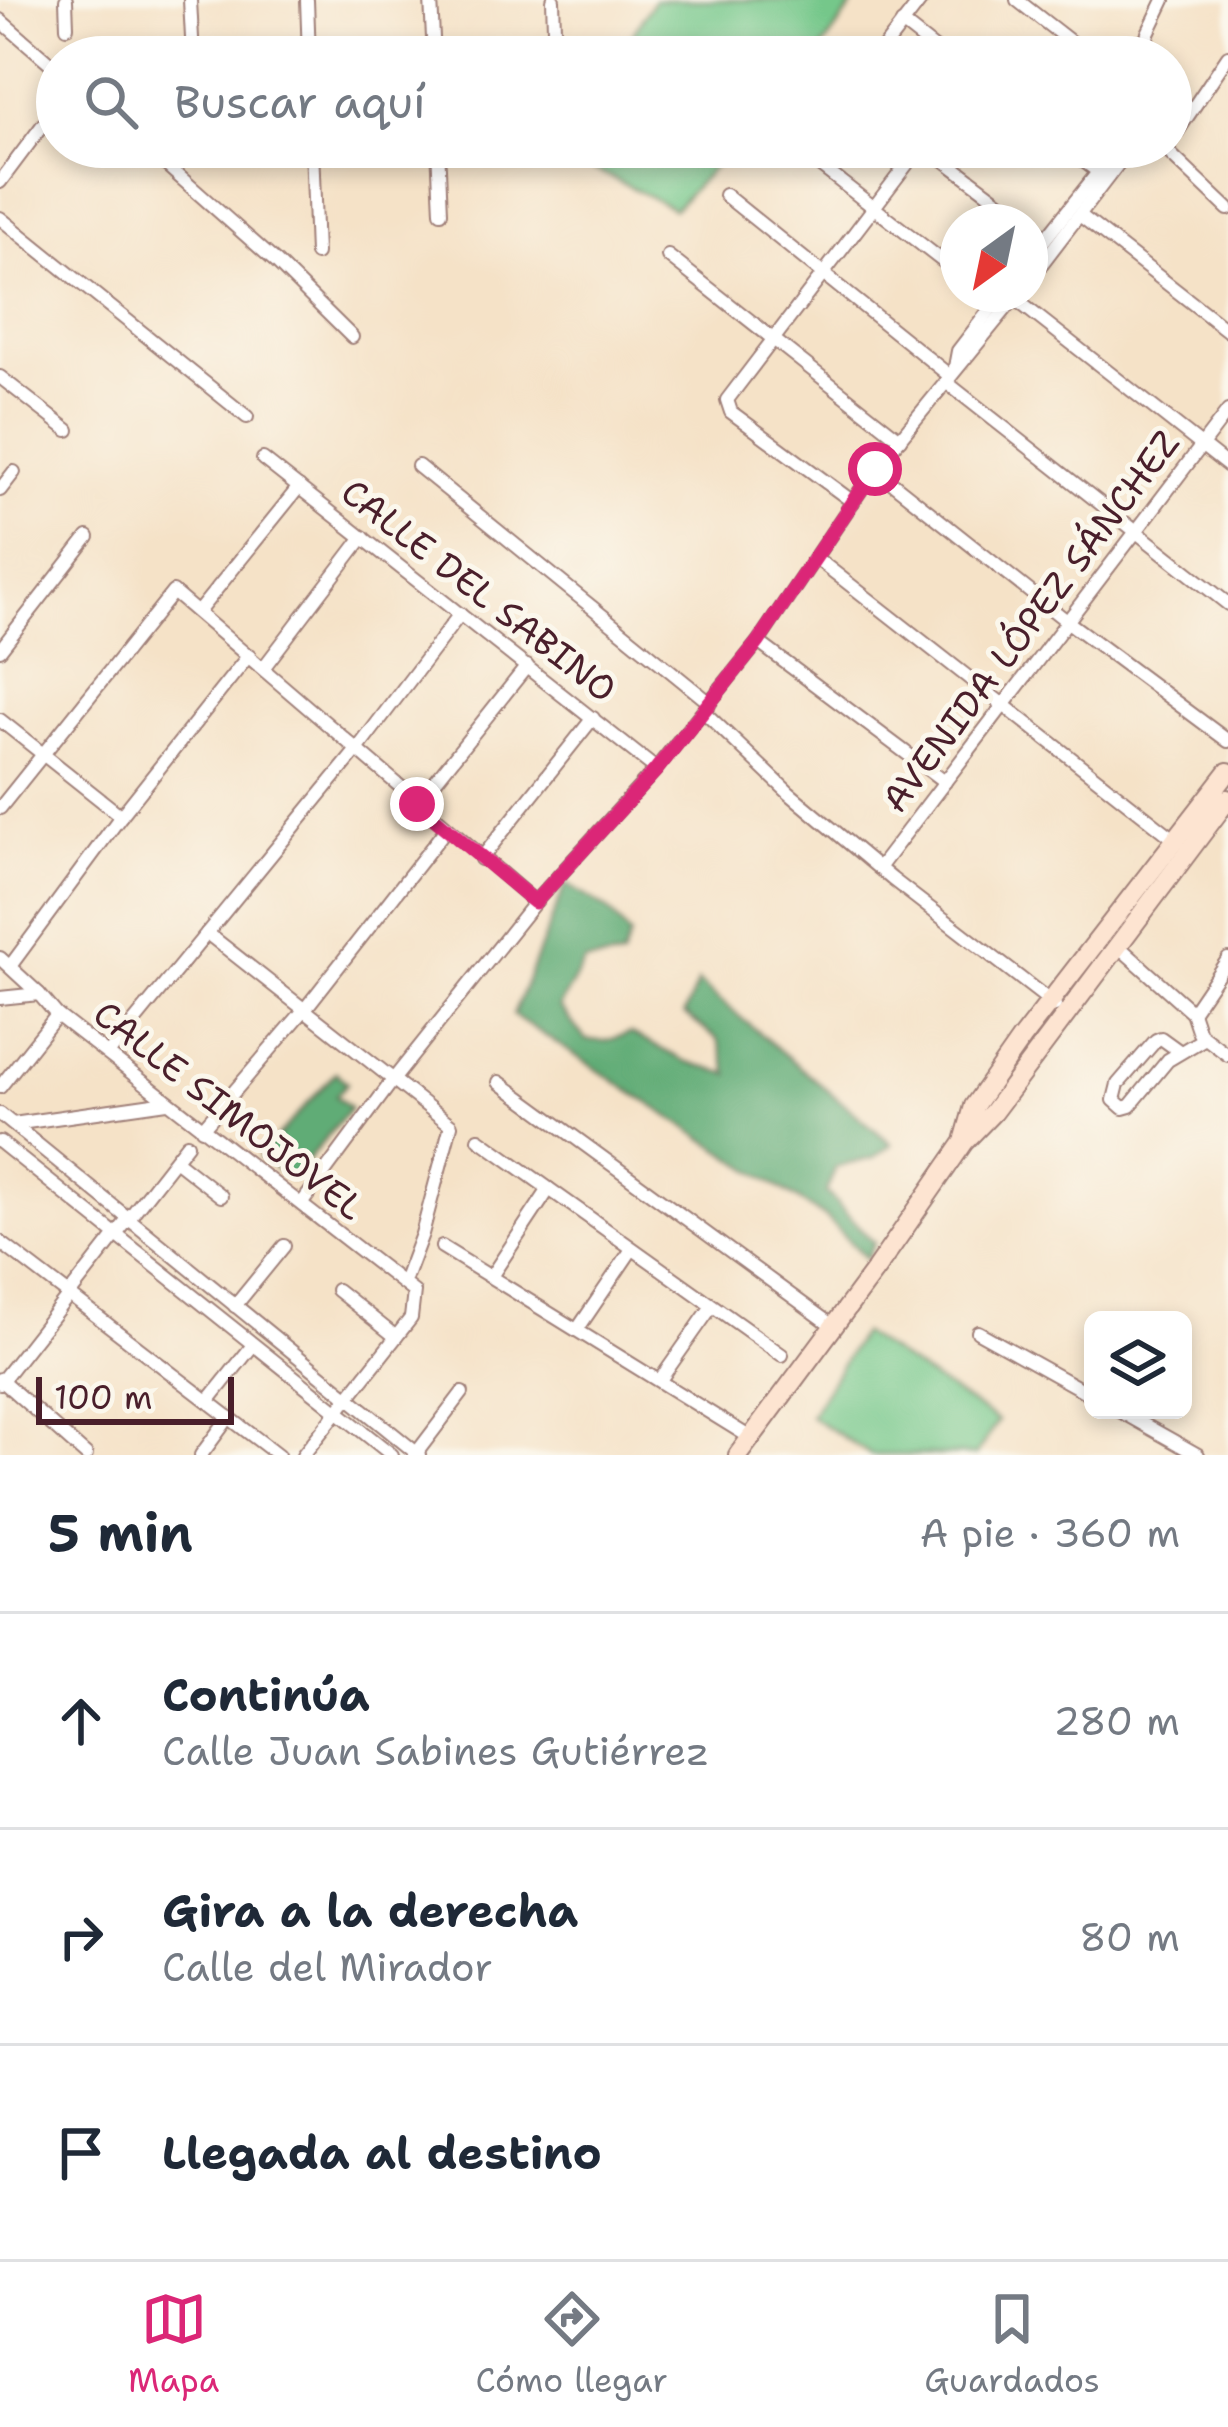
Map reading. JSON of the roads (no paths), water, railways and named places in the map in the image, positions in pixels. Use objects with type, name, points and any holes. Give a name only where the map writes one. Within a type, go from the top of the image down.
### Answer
[{"type":"street","points":[[66,0],[67,27]]},
{"type":"street","points":[[190,0],[192,36]]},
{"type":"street","points":[[307,0],[308,36]]},
{"type":"street","points":[[431,0],[433,36]]},
{"type":"street","points":[[553,0],[554,36]]},
{"type":"street","points":[[892,36],[921,0]]},
{"type":"street","points":[[1017,0],[1063,36]]},
{"type":"street","points":[[1147,36],[1158,3]]},
{"type":"street","points":[[0,20],[36,51]]},
{"type":"street","points":[[902,23],[919,36]]},
{"type":"street","points":[[1192,108],[1228,56]]},
{"type":"street","points":[[0,182],[36,134]]},
{"type":"street","points":[[170,168],[352,337]]},
{"type":"street","points":[[313,168],[316,254]]},
{"type":"street","points":[[439,168],[441,212]]},
{"type":"street","points":[[828,168],[940,259]]},
{"type":"street","points":[[853,502],[731,412],[727,400],[906,168]]},
{"type":"street","points":[[953,168],[1002,204]]},
{"type":"street","points":[[1093,168],[1097,171]]},
{"type":"street","points":[[1048,234],[1100,168]]},
{"type":"street","points":[[1048,256],[1116,168]]},
{"type":"street","points":[[1188,168],[1228,209]]},
{"type":"street","points":[[725,195],[950,376],[1134,533],[1228,604]]},
{"type":"street","points":[[1081,216],[1228,331]]},
{"type":"street","points":[[0,218],[248,417]]},
{"type":"street","points":[[668,256],[900,439]]},
{"type":"street","points":[[302,1203],[535,902],[656,770],[758,642],[875,469],[950,376],[993,312]]},
{"type":"street","points":[[1023,312],[1228,466]]},
{"type":"street","points":[[0,377],[68,430]]},
{"type":"street","name":"AVENIDA LÓPEZ SÁNCHEZ","points":[[880,868],[1228,411]]},
{"type":"street","name":"CALLE DEL SABINO","points":[[263,459],[656,770]]},
{"type":"street","points":[[418,466],[706,707],[789,793],[1065,1013]]},
{"type":"street","points":[[875,469],[1228,741]]},
{"type":"street","points":[[0,490],[14,472]]},
{"type":"street","points":[[198,612],[299,488]]},
{"type":"street","points":[[0,650],[88,537]]},
{"type":"street","points":[[264,667],[363,537]]},
{"type":"street","points":[[815,558],[1181,845]]},
{"type":"street","points":[[0,808],[173,592],[535,902]]},
{"type":"street","points":[[108,1054],[356,752],[460,614]]},
{"type":"street","points":[[758,642],[945,782]]},
{"type":"street","points":[[6,962],[249,655]]},
{"type":"street","points":[[417,804],[527,665]]},
{"type":"street","points":[[481,859],[593,718]]},
{"type":"street","points":[[0,720],[121,816]]},
{"type":"street","points":[[738,1455],[964,1142],[993,1112],[1117,944],[1228,772]]},
{"type":"street","points":[[964,1142],[974,1106],[1049,1000],[1181,845],[1228,799]]},
{"type":"street","points":[[202,1129],[305,1009],[446,829]]},
{"type":"street","points":[[207,933],[451,1125],[404,1282],[413,1292],[415,1309],[303,1455]]},
{"type":"street","points":[[1117,944],[1192,1012]]},
{"type":"street","points":[[1228,959],[1192,1012],[1205,1038],[1228,1055]]},
{"type":"street","name":"CALLE SIMOJOVEL","points":[[6,962],[57,1016],[404,1282]]},
{"type":"street","points":[[0,998],[39,994]]},
{"type":"street","points":[[0,1087],[57,1016]]},
{"type":"street","points":[[1179,1051],[1136,1101],[1123,1108],[1114,1100],[1118,1084],[1161,1038],[1187,1052],[1205,1038]]},
{"type":"street","points":[[499,1082],[833,1326]]},
{"type":"street","points":[[13,1124],[167,1102]]},
{"type":"street","points":[[0,1114],[417,1454],[462,1394]]},
{"type":"street","points":[[479,1139],[782,1355]]},
{"type":"street","points":[[0,1142],[392,1455]]},
{"type":"street","points":[[86,1455],[1,1381],[187,1144]]},
{"type":"street","points":[[175,1160],[221,1196]]},
{"type":"street","points":[[492,1276],[549,1189]]},
{"type":"street","points":[[0,1242],[278,1455]]},
{"type":"street","points":[[236,1306],[284,1246]]},
{"type":"street","points":[[442,1247],[751,1438]]},
{"type":"street","points":[[577,1330],[632,1249]]},
{"type":"street","points":[[337,1290],[396,1336]]},
{"type":"street","points":[[660,1380],[712,1306]]},
{"type":"street","points":[[978,1332],[1084,1391]]},
{"type":"street","points":[[209,1400],[253,1345]]},
{"type":"street","points":[[202,1455],[229,1417]]},
{"type":"street","points":[[1134,1419],[1198,1455]]}]
